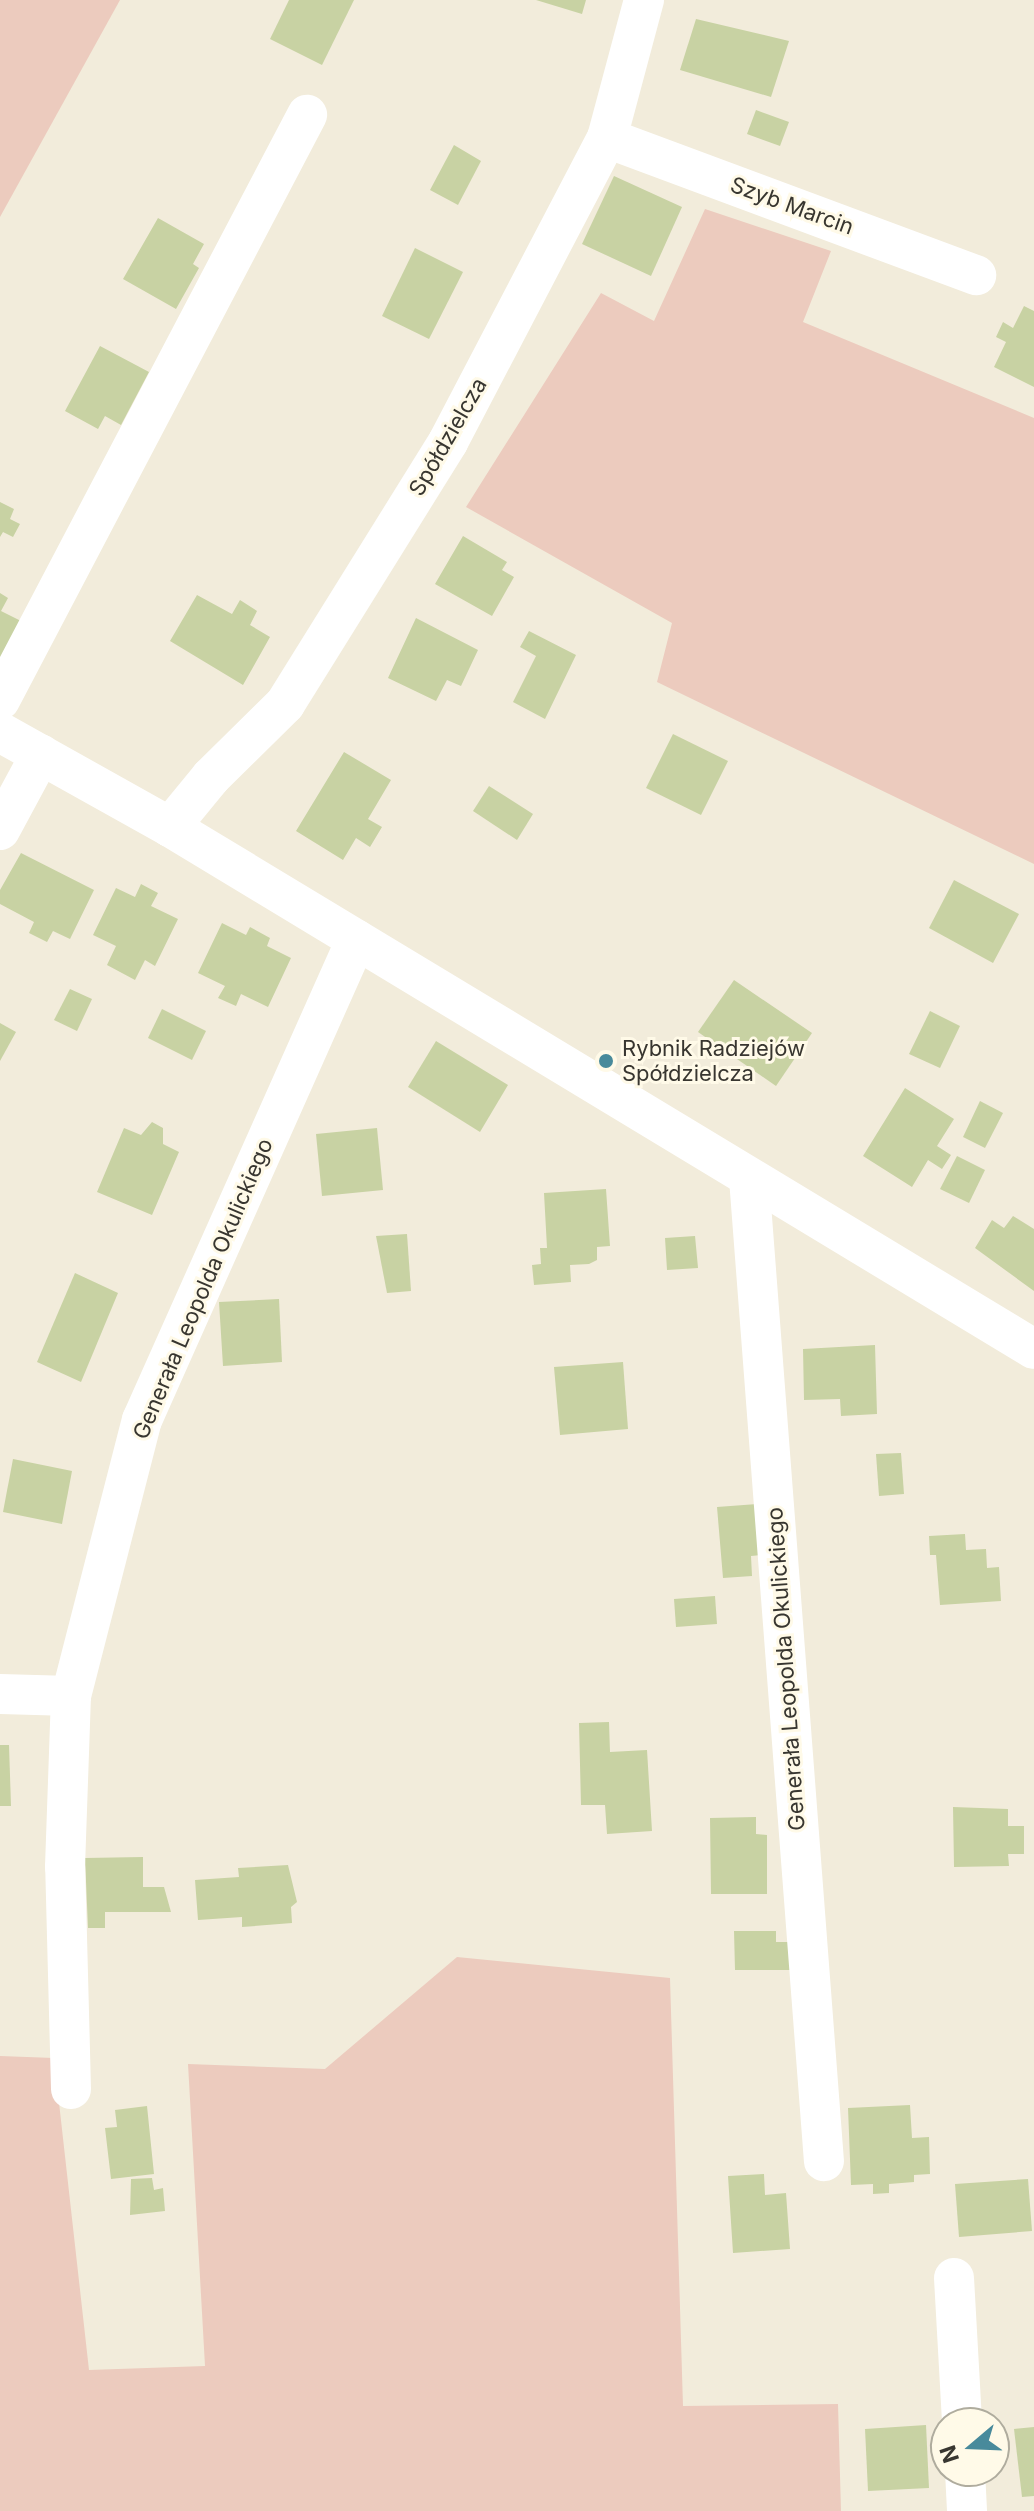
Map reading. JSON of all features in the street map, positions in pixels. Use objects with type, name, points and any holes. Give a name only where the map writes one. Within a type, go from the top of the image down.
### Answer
[{"type":"street","name":"Spółdzielcza","points":[[170,827],[211,777],[285,704],[448,442],[607,138],[644,0]]},
{"type":"street","points":[[0,700],[307,115]]},
{"type":"street","name":"Szyb Marcin","points":[[607,138],[976,275]]},
{"type":"street","points":[[0,732],[170,827],[1034,1349]]},
{"type":"street","points":[[0,830],[41,754]]},
{"type":"street","name":"Generała Leopolda Okulickiego","points":[[71,2089],[65,1867],[71,1696],[142,1420],[356,940]]},
{"type":"street","name":"Generała Leopolda Okulickiego","points":[[749,1178],[824,2161]]},
{"type":"street","points":[[0,1694],[71,1696]]},
{"type":"street","points":[[954,2278],[961,2407]]},
{"type":"street","points":[[966,2487],[967,2511]]},
{"type":"shaded area","points":[[0,0],[120,0],[0,217]]},
{"type":"shaded area","points":[[705,209],[831,251],[803,322],[1034,418],[1034,864],[657,682],[672,623],[466,507],[601,293],[654,321]]},
{"type":"shaded area","points":[[457,1957],[670,1978],[683,2406],[838,2404],[841,2511],[0,2511],[0,2056],[54,2058],[89,2370],[205,2366],[188,2064],[325,2069]]},
{"type":"building","points":[[289,0],[354,0],[322,65],[270,39]]},
{"type":"building","points":[[536,0],[586,0],[582,14]]},
{"type":"building","points":[[696,19],[789,41],[771,97],[680,70]]},
{"type":"building","points":[[756,110],[789,122],[780,146],[747,134]]},
{"type":"building","points":[[454,145],[481,161],[458,205],[430,190]]},
{"type":"building","points":[[614,176],[682,207],[651,276],[582,244]]},
{"type":"building","points":[[158,218],[204,244],[193,264],[199,268],[176,309],[123,279]]},
{"type":"building","points":[[415,248],[463,272],[429,339],[382,316]]},
{"type":"building","points":[[1024,306],[1034,311],[1034,387],[994,367],[1006,342],[996,337],[1003,322],[1013,328]]},
{"type":"building","points":[[100,346],[149,372],[121,425],[105,416],[98,429],[65,411]]},
{"type":"building","points":[[0,502],[14,509],[10,519],[20,524],[13,537],[3,532],[0,537]]},
{"type":"building","points":[[463,536],[507,562],[502,570],[514,577],[492,616],[435,584]]},
{"type":"building","points":[[0,593],[8,598],[1,611],[27,624],[0,659]]},
{"type":"building","points":[[197,595],[232,614],[240,600],[257,611],[250,625],[270,637],[243,685],[170,641]]},
{"type":"building","points":[[416,618],[478,650],[461,686],[447,680],[436,701],[388,678]]},
{"type":"building","points":[[529,631],[576,655],[545,719],[513,702],[536,656],[520,647]]},
{"type":"building","points":[[673,734],[728,761],[701,815],[646,788]]},
{"type":"building","points":[[344,752],[391,780],[368,819],[382,827],[370,847],[356,838],[343,860],[296,831]]},
{"type":"building","points":[[489,786],[533,814],[517,840],[473,811]]},
{"type":"building","points":[[21,853],[94,890],[70,939],[53,931],[47,942],[29,933],[34,922],[0,904],[0,890]]},
{"type":"building","points":[[954,880],[1019,914],[993,963],[929,928]]},
{"type":"building","points":[[141,884],[158,893],[151,906],[178,919],[155,966],[145,960],[135,980],[107,965],[116,946],[93,935],[116,888],[135,897]]},
{"type":"building","points":[[222,923],[246,935],[250,927],[270,938],[267,946],[291,958],[268,1007],[241,994],[236,1006],[218,998],[225,986],[198,973]]},
{"type":"building","points":[[734,980],[812,1033],[776,1086],[698,1032]]},
{"type":"building","points":[[70,989],[92,999],[77,1031],[54,1020]]},
{"type":"building","points":[[162,1009],[206,1031],[192,1060],[148,1038]]},
{"type":"building","points":[[930,1011],[960,1026],[940,1068],[909,1054]]},
{"type":"building","points":[[0,1023],[16,1032],[0,1061]]},
{"type":"building","points":[[436,1041],[508,1085],[480,1132],[408,1087]]},
{"type":"building","points":[[905,1088],[954,1119],[937,1146],[951,1155],[942,1169],[928,1160],[912,1187],[863,1156]]},
{"type":"building","points":[[980,1101],[1003,1113],[985,1148],[963,1137]]},
{"type":"building","points":[[152,1122],[163,1128],[163,1144],[179,1152],[152,1215],[97,1192],[124,1128],[141,1135]]},
{"type":"building","points":[[377,1128],[383,1190],[322,1196],[316,1134]]},
{"type":"building","points":[[957,1156],[985,1170],[969,1203],[940,1189]]},
{"type":"building","points":[[606,1189],[610,1246],[597,1247],[597,1260],[589,1264],[570,1265],[571,1282],[534,1285],[532,1265],[541,1264],[540,1248],[547,1248],[544,1193]]},
{"type":"building","points":[[1013,1216],[1034,1229],[1034,1291],[975,1248],[992,1220],[1004,1228]]},
{"type":"building","points":[[407,1234],[411,1291],[387,1293],[376,1236]]},
{"type":"building","points":[[695,1236],[698,1268],[667,1270],[665,1238]]},
{"type":"building","points":[[75,1273],[118,1293],[81,1382],[37,1362]]},
{"type":"building","points":[[279,1299],[282,1362],[223,1366],[219,1302]]},
{"type":"building","points":[[875,1345],[877,1414],[841,1416],[840,1399],[804,1400],[803,1349]]},
{"type":"building","points":[[623,1362],[628,1429],[560,1435],[554,1367]]},
{"type":"building","points":[[901,1453],[904,1494],[879,1496],[876,1454]]},
{"type":"building","points":[[13,1459],[72,1471],[62,1524],[3,1512]]},
{"type":"building","points":[[770,1503],[774,1554],[751,1556],[752,1576],[723,1578],[717,1507]]},
{"type":"building","points":[[965,1534],[966,1550],[986,1549],[987,1568],[999,1567],[1001,1601],[940,1605],[936,1555],[930,1555],[929,1536]]},
{"type":"building","points":[[715,1596],[717,1624],[676,1627],[674,1599]]},
{"type":"building","points":[[609,1722],[610,1752],[647,1750],[652,1831],[607,1834],[605,1805],[581,1805],[579,1723]]},
{"type":"building","points":[[0,1745],[9,1745],[11,1806],[0,1806]]},
{"type":"building","points":[[953,1807],[1008,1809],[1008,1826],[1024,1826],[1024,1854],[1008,1854],[1009,1866],[954,1867]]},
{"type":"building","points":[[756,1817],[756,1834],[767,1835],[767,1894],[711,1894],[710,1818]]},
{"type":"building","points":[[143,1857],[143,1887],[164,1887],[171,1912],[105,1912],[105,1928],[88,1928],[85,1858]]},
{"type":"building","points":[[288,1865],[297,1902],[291,1907],[292,1923],[242,1927],[242,1917],[198,1920],[195,1880],[239,1877],[238,1868]]},
{"type":"building","points":[[734,1931],[776,1931],[776,1942],[793,1942],[793,1970],[735,1970]]},
{"type":"building","points":[[910,2105],[912,2138],[929,2137],[930,2174],[914,2175],[914,2182],[889,2184],[889,2193],[873,2194],[873,2184],[851,2185],[848,2108]]},
{"type":"building","points":[[147,2106],[154,2174],[111,2179],[105,2128],[117,2127],[115,2110]]},
{"type":"building","points":[[764,2174],[765,2195],[786,2193],[790,2249],[733,2253],[728,2176]]},
{"type":"building","points":[[152,2178],[154,2190],[163,2188],[165,2211],[130,2215],[131,2179]]},
{"type":"building","points":[[1028,2179],[1032,2231],[959,2237],[955,2184]]},
{"type":"building","points":[[926,2425],[929,2488],[868,2491],[865,2429]]},
{"type":"building","points":[[1034,2427],[1034,2496],[1022,2497],[1014,2429]]},
{"type":"place","name":"Rybnik Radziejów Spółdzielcza","points":[[606,1061]]}]
